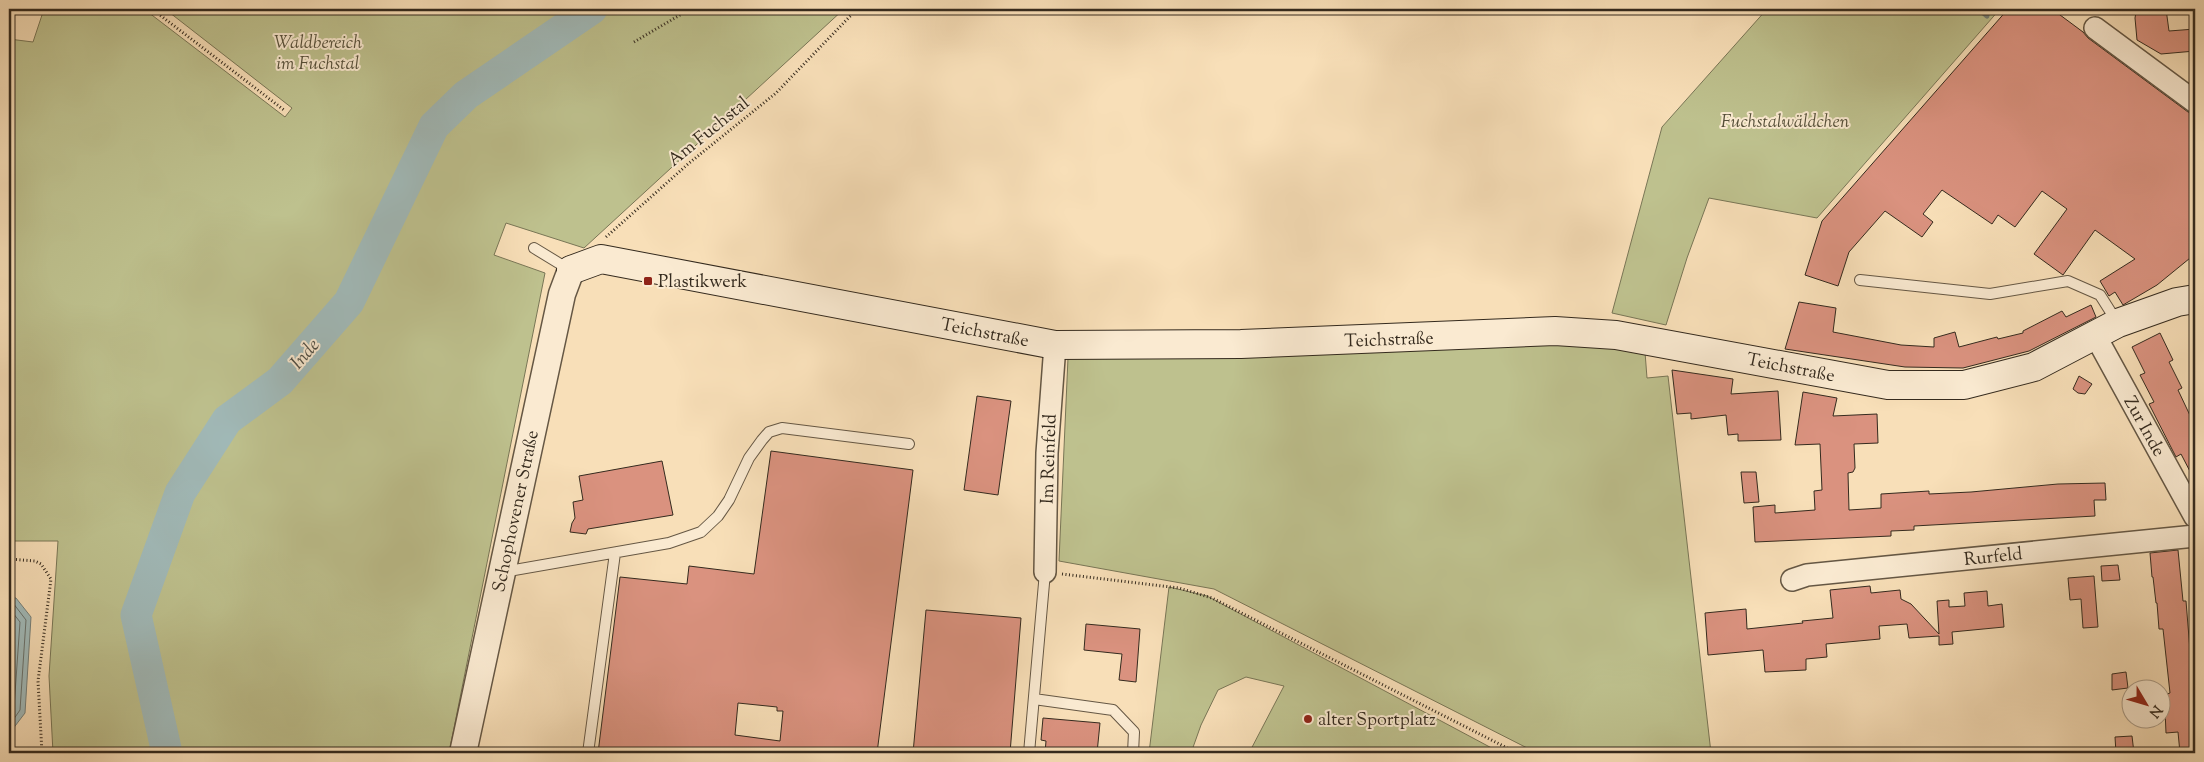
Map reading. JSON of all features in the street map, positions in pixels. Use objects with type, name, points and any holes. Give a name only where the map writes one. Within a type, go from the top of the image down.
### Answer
[{"type":"main road","name":"Teichstraße","points":[[571,270],[601,259],[1055,346],[1241,344],[1564,332],[1616,334],[1888,385],[1964,385],[2034,367],[2107,329],[2177,302],[2195,299]]},
{"type":"street","points":[[2095,28],[2195,102]]},
{"type":"street","name":"Schophovener Straße","points":[[464,753],[562,294],[571,270]]},
{"type":"street","name":"Zur Inde","points":[[2107,329],[2195,517]]},
{"type":"street","name":"Im Reinfeld","points":[[1045,572],[1047,453],[1055,346]]},
{"type":"street","name":"Rurfeld","points":[[1792,580],[1807,575],[2195,536]]},
{"type":"lane","points":[[534,248],[571,270]]},
{"type":"lane","points":[[1860,280],[1990,294],[2068,281],[2100,295],[2107,329]]},
{"type":"lane","points":[[502,572],[669,543],[701,532],[718,516],[729,500],[749,458],[769,432],[782,428],[909,444]]},
{"type":"lane","points":[[588,753],[614,553]]},
{"type":"lane","points":[[1029,753],[1045,572]]},
{"type":"lane","points":[[1034,699],[1113,710],[1134,732],[1132,753]]},
{"type":"path","points":[[152,9],[284,110]]},
{"type":"path","points":[[634,42],[690,9]]},
{"type":"path","name":"Am Fuchstal","points":[[600,243],[688,164],[776,93],[857,9]]},
{"type":"path","points":[[9,558],[35,561],[41,564],[50,579],[38,681],[42,753]]},
{"type":"path","points":[[1045,572],[1179,588],[1212,598],[1517,753]]},
{"type":"green space","name":"Waldbereich im Fuchstal","points":[[44,9],[144,9],[285,117],[292,108],[165,9],[844,9],[584,248],[506,223],[494,255],[545,273],[449,753],[53,753],[49,676],[58,541],[9,541],[9,39],[33,42]]},
{"type":"green space","name":"Fuchstalwäldchen","points":[[1767,9],[2000,9],[1817,218],[1709,198],[1687,258],[1666,325],[1612,313],[1662,127]]},
{"type":"green space","points":[[1575,343],[1645,352],[1647,378],[1668,376],[1711,753],[1537,753],[1214,589],[1059,561],[1068,358]]},
{"type":"green space","points":[[1169,587],[1207,596],[1501,753],[1249,753],[1284,686],[1246,677],[1218,690],[1201,725],[1191,753],[1149,753]]},
{"type":"water","points":[[9,597],[16,598],[31,617],[25,713],[9,734]]},
{"type":"building","points":[[2008,9],[2052,9],[2188,112],[2195,114],[2195,254],[2157,285],[2123,305],[2115,292],[2109,296],[2100,281],[2135,259],[2095,230],[2063,275],[2034,254],[2067,209],[2042,191],[2015,227],[1998,215],[1992,224],[1942,190],[1923,214],[1933,222],[1922,237],[1885,211],[1849,252],[1838,286],[1805,275],[1822,221]]},
{"type":"building","points":[[2144,9],[2166,9],[2169,31],[2195,29],[2195,51],[2161,54],[2137,40],[2136,12],[2145,11]]},
{"type":"building","points":[[1799,302],[1836,308],[1833,332],[1901,345],[1934,347],[1934,338],[1955,332],[1959,347],[1997,337],[1998,339],[2023,333],[2023,331],[2062,311],[2066,317],[2091,305],[2096,317],[2029,351],[1963,368],[1905,367],[1785,349]]},
{"type":"building","points":[[2160,333],[2173,360],[2169,362],[2182,388],[2178,390],[2195,426],[2195,481],[2181,454],[2176,457],[2149,404],[2154,402],[2140,375],[2145,373],[2132,347]]},
{"type":"building","points":[[1672,370],[1733,379],[1731,394],[1778,391],[1781,440],[1738,441],[1738,434],[1728,435],[1726,415],[1691,419],[1691,413],[1677,414]]},
{"type":"building","points":[[2079,376],[2092,384],[2085,394],[2078,393],[2073,389]]},
{"type":"building","points":[[1803,392],[1837,398],[1833,416],[1877,414],[1878,443],[1854,444],[1855,468],[1853,472],[1848,473],[1849,510],[1881,508],[1881,494],[1929,491],[1929,494],[1971,492],[2058,484],[2105,483],[2106,500],[2094,500],[2095,516],[1914,526],[1914,530],[1891,531],[1891,536],[1755,542],[1753,507],[1775,505],[1775,513],[1815,510],[1814,491],[1822,490],[1820,444],[1795,445]]},
{"type":"building","points":[[977,396],[1011,401],[998,495],[964,490]]},
{"type":"building","points":[[771,451],[913,470],[877,753],[598,753],[620,577],[687,584],[689,566],[754,574]],"holes":[[[738,703],[777,707],[777,711],[783,711],[780,741],[735,735]]]},
{"type":"building","points":[[662,461],[673,515],[588,529],[586,534],[570,532],[575,518],[573,502],[583,500],[579,476]]},
{"type":"building","points":[[1741,472],[1756,472],[1759,502],[1744,503]]},
{"type":"building","points":[[2178,550],[2183,601],[2186,601],[2192,675],[2190,675],[2192,716],[2195,716],[2195,753],[2180,753],[2178,732],[2166,733],[2166,730],[2172,730],[2172,680],[2169,680],[2163,629],[2159,629],[2150,553]]},
{"type":"building","points":[[2118,565],[2120,580],[2102,581],[2101,566]]},
{"type":"building","points":[[2094,576],[2098,627],[2083,628],[2081,599],[2070,600],[2068,578]]},
{"type":"building","points":[[1870,586],[1871,593],[1900,590],[1901,599],[1911,604],[1939,634],[1937,601],[1949,600],[1949,607],[1965,606],[1964,593],[1987,591],[1988,606],[2002,604],[2004,627],[1952,632],[1953,644],[1939,645],[1939,636],[1909,638],[1907,624],[1879,626],[1880,639],[1826,644],[1827,657],[1806,659],[1806,670],[1765,672],[1763,650],[1708,655],[1705,613],[1746,609],[1747,629],[1803,623],[1802,621],[1833,618],[1830,590]]},
{"type":"building","points":[[926,610],[1021,618],[1010,753],[913,753]]},
{"type":"building","points":[[1086,624],[1140,629],[1136,682],[1119,680],[1122,654],[1084,650]]},
{"type":"building","points":[[2126,672],[2127,680],[2122,680],[2122,689],[2112,690],[2112,674]]},
{"type":"building","points":[[1043,718],[1100,723],[1097,753],[1045,753],[1046,741],[1041,740]]},
{"type":"building","points":[[2132,736],[2134,753],[2116,753],[2115,737]]},
{"type":"waterway","name":"Inde","points":[[167,753],[136,615],[180,493],[227,420],[280,381],[349,302],[434,126],[466,95],[592,9]]},
{"type":"waterway","points":[[1979,9],[1987,16]]},
{"type":"place","name":"Plastikwerk","points":[[648,281]]},
{"type":"place","name":"alter Sportplatz","points":[[1308,719]]}]
